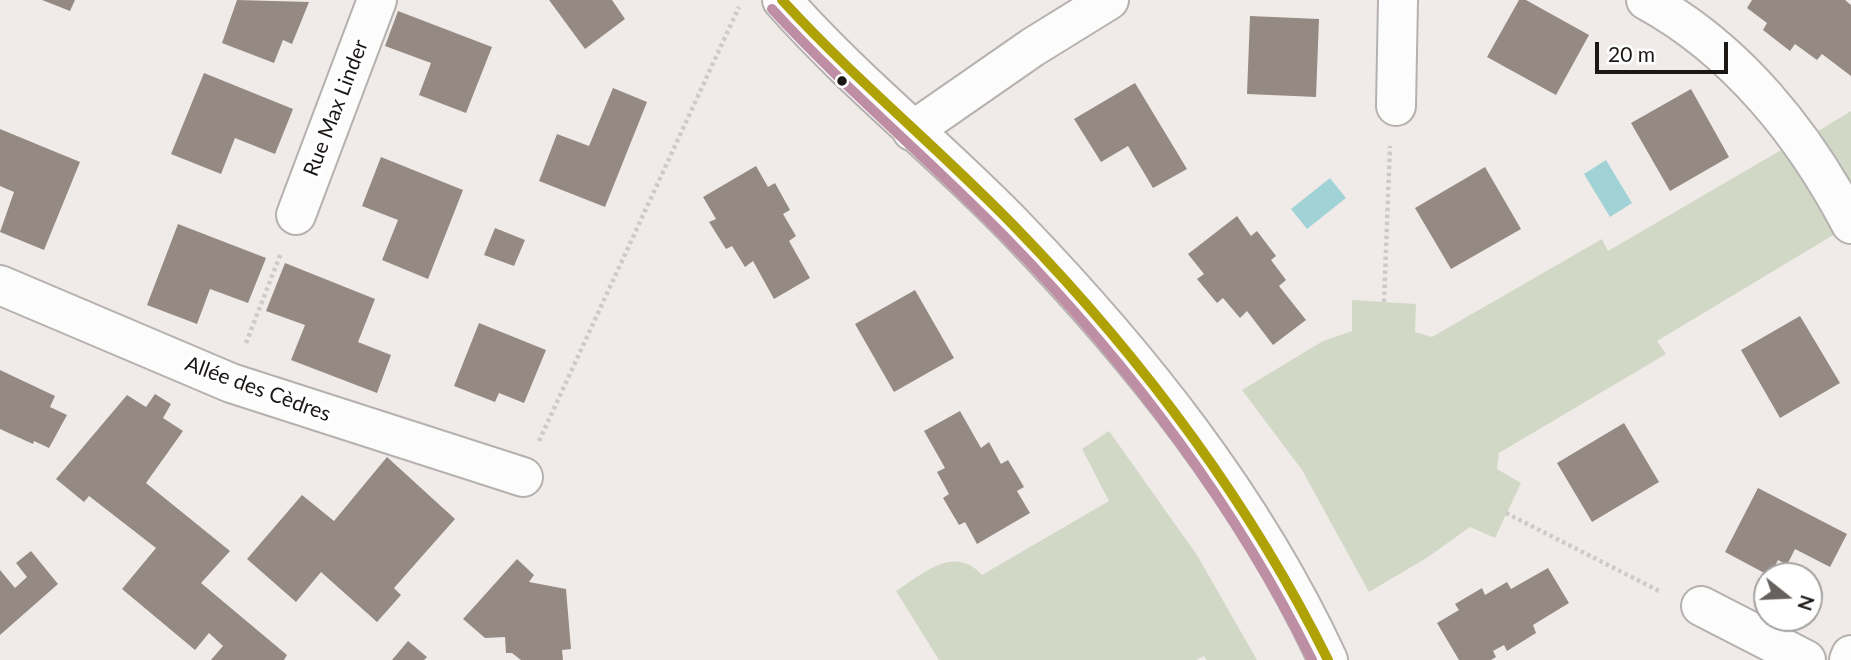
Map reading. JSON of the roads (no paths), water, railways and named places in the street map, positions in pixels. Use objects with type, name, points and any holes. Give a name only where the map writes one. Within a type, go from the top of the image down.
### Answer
[{"type":"street","name":"Rue Max Linder","points":[[296,215],[377,0]]},
{"type":"street","points":[[782,0],[912,131],[1016,228],[1113,335],[1188,425],[1297,594],[1328,660]]},
{"type":"street","points":[[912,131],[1033,47],[1109,0]]},
{"type":"street","points":[[1396,106],[1398,0]]},
{"type":"street","points":[[1646,0],[1691,28],[1737,67],[1790,127],[1830,183],[1851,224]]},
{"type":"street","name":"Allée des Cèdres","points":[[0,285],[231,383],[523,477]]},
{"type":"street","points":[[1701,606],[1806,660]]},
{"type":"water","points":[[1606,160],[1632,203],[1610,217],[1584,174]]},
{"type":"water","points":[[1330,178],[1346,198],[1307,229],[1291,209]]}]
